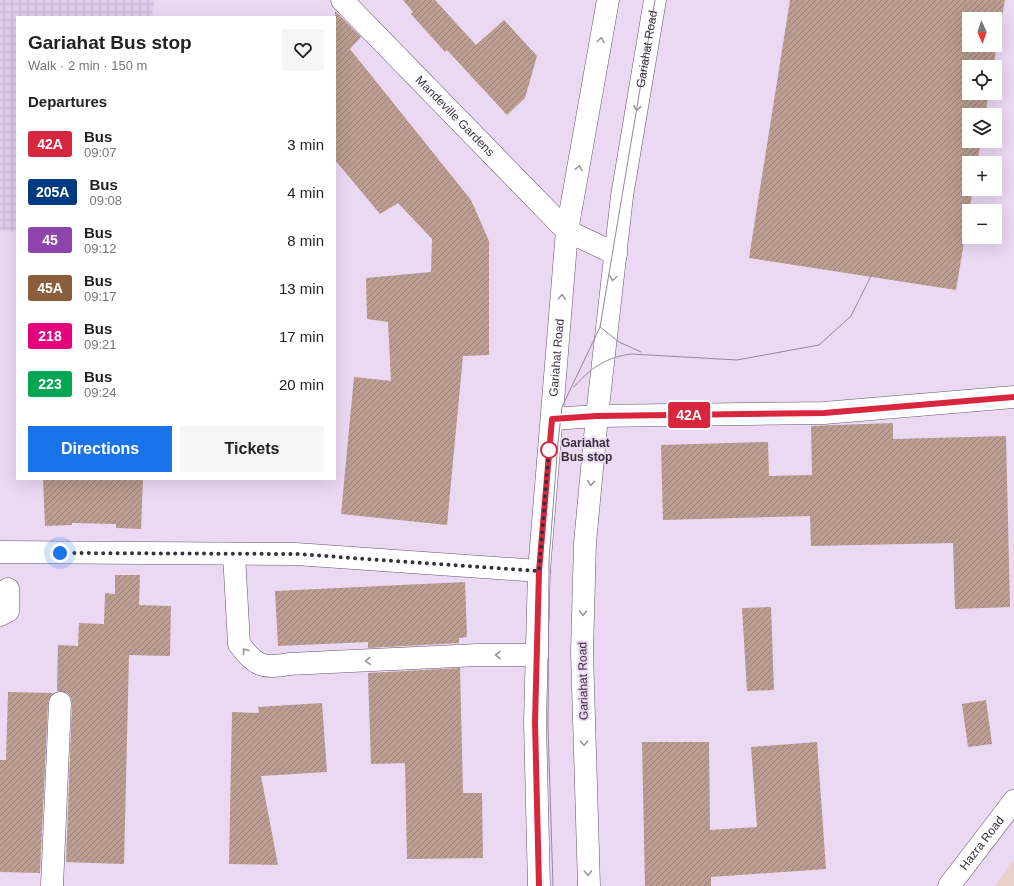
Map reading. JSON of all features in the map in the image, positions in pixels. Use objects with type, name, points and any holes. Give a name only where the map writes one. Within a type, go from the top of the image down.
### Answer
[{"type":"main road","name":"Mandeville Gardens","points":[[342,0],[567,232]]},
{"type":"main road","name":"Gariahat Road","points":[[539,886],[535,722],[539,571],[567,232],[608,0]]},
{"type":"main road","name":"Gariahat Road","points":[[589,886],[582,652],[585,542],[596,416],[622,196],[654,0]]},
{"type":"main road","points":[[567,232],[616,254]]},
{"type":"main road","points":[[552,419],[596,416],[824,413],[1014,397]]},
{"type":"main road","points":[[0,552],[296,554],[539,571]]},
{"type":"main road","points":[[234,554],[239,644],[248,656],[260,666],[272,668],[289,664],[478,655],[537,655]]},
{"type":"main road","points":[[0,615],[8,611],[8,589]]},
{"type":"main road","points":[[52,886],[60,703]]},
{"type":"main road","name":"Hazra Road","points":[[950,886],[1014,801]]},
{"type":"shaded area","points":[[0,0],[154,0],[152,16],[16,16],[16,232],[0,230]]},
{"type":"shaded area","points":[[1014,860],[1014,886],[995,886]]},
{"type":"building","points":[[403,0],[435,0],[476,45],[504,20],[537,56],[525,98],[507,115],[447,50],[445,52],[411,14],[413,12]]},
{"type":"building","points":[[790,0],[1005,0],[1002,17],[1002,12],[962,12],[962,52],[996,52],[994,60],[962,60],[962,100],[988,100],[986,108],[962,108],[962,148],[980,148],[978,156],[962,156],[962,196],[972,196],[970,204],[962,204],[962,244],[964,244],[956,290],[749,258]]},
{"type":"building","points":[[335,11],[361,37],[350,49],[471,200],[489,241],[489,355],[463,356],[447,525],[341,514],[354,377],[391,381],[388,322],[367,319],[366,278],[431,272],[432,239],[398,203],[380,214],[336,161]]},
{"type":"building","points":[[893,423],[893,439],[1006,436],[1010,607],[955,609],[953,543],[811,546],[810,516],[663,520],[661,445],[768,442],[769,476],[812,475],[811,426]]},
{"type":"building","points":[[43,480],[143,480],[141,529],[116,528],[116,524],[72,523],[72,525],[45,526]]},
{"type":"building","points":[[115,575],[140,575],[139,605],[171,606],[170,656],[129,655],[124,864],[66,862],[72,704],[71,698],[67,693],[57,691],[58,645],[78,646],[79,623],[104,624],[105,593],[115,594]]},
{"type":"building","points":[[465,582],[467,637],[459,638],[459,643],[368,648],[368,642],[278,646],[275,591]]},
{"type":"building","points":[[771,607],[774,690],[747,691],[742,608]]},
{"type":"building","points":[[460,668],[463,793],[482,793],[483,858],[407,859],[405,763],[371,764],[368,673]]},
{"type":"building","points":[[8,692],[53,693],[48,702],[40,873],[0,872],[0,760],[6,760]]},
{"type":"building","points":[[986,700],[992,744],[968,747],[962,704]]},
{"type":"building","points":[[322,703],[327,772],[261,776],[278,865],[229,864],[232,712],[259,713],[258,707]]},
{"type":"building","points":[[642,742],[709,742],[710,830],[757,827],[751,747],[817,742],[826,869],[711,877],[711,886],[645,886]]},
{"type":"tram line","points":[[553,886],[548,727],[549,561],[562,407],[600,327],[655,0]]},
{"type":"tram line","points":[[574,387],[586,374],[600,364],[614,358],[631,354],[737,360],[819,345],[851,316],[871,276]]},
{"type":"tram line","points":[[600,327],[619,342],[641,352]]},
{"type":"tram line","points":[[543,886],[537,728],[539,561],[547,441],[558,415]]},
{"type":"bus line","name":"42A","points":[[539,886],[535,722],[539,571],[552,419],[596,416],[824,413],[1014,397]]},
{"type":"place","name":"Gariahat Bus stop","points":[[549,450]]},
{"type":"route","points":[[60,553],[296,554],[539,571],[549,446],[549,450]]}]
